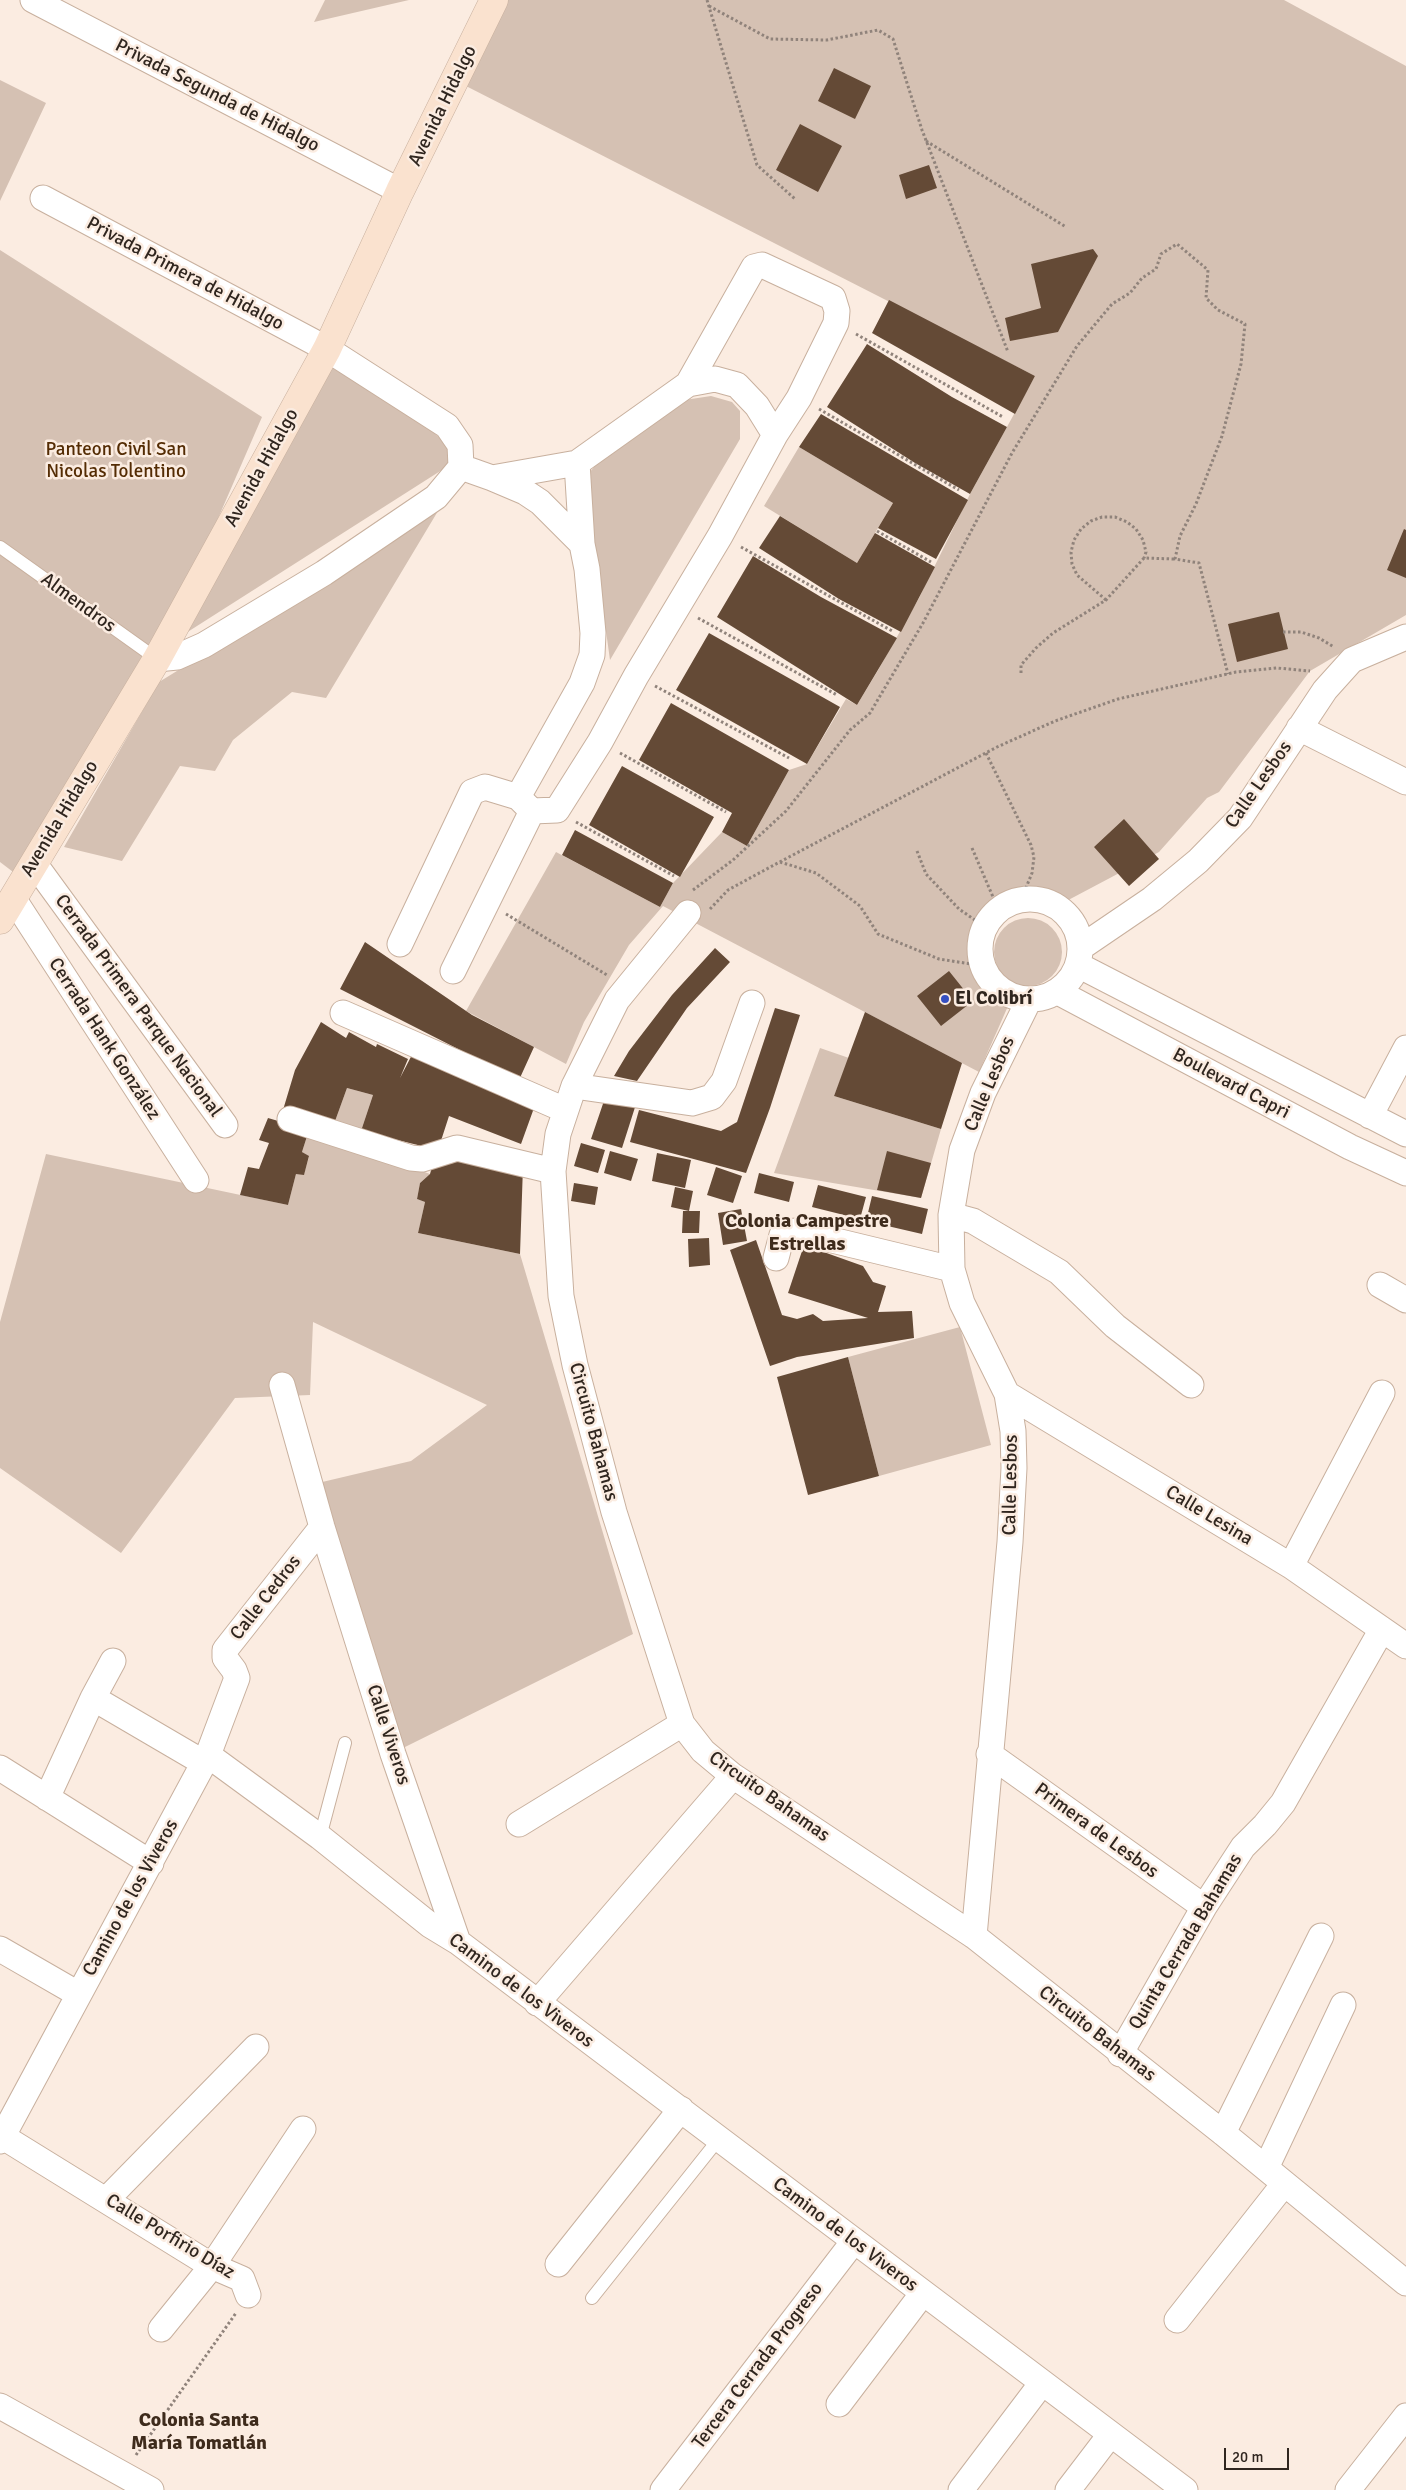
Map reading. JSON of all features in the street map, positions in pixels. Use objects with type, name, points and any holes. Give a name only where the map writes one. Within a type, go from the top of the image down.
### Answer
[{"type":"street","name":"Privada Segunda de Hidalgo","points":[[33,0],[400,192]]},
{"type":"street","name":"Avenida Hidalgo","points":[[6,909],[157,659],[327,350],[400,192],[494,0]]},
{"type":"street","name":"Privada Primera de Hidalgo","points":[[43,198],[327,350],[447,426],[460,445],[461,467]]},
{"type":"street","points":[[400,944],[472,792],[485,787],[525,804],[558,810],[600,742],[636,676],[720,536],[775,435],[799,398],[836,323],[837,311],[833,298],[762,265],[754,267],[688,384]]},
{"type":"street","points":[[492,478],[577,463],[688,384],[715,379],[738,385],[757,406],[775,435]]},
{"type":"street","points":[[453,971],[488,903],[525,804],[582,683],[592,656],[593,632],[587,569],[582,544],[577,463]]},
{"type":"street","points":[[157,659],[177,657],[204,645],[324,573],[436,497],[461,467],[525,492],[540,502],[582,544]]},
{"type":"street","points":[[1345,667],[1406,637]]},
{"type":"street","name":"Calle Lesbos","points":[[1079,957],[1198,861],[1240,818],[1299,728],[1345,667]]},
{"type":"street","points":[[1299,728],[1406,782]]},
{"type":"street","name":"Cerrada Primera Parque Nacional","points":[[34,863],[225,1125]]},
{"type":"street","points":[[1022,900],[1042,900],[1057,906],[1069,918],[1077,932],[1079,957],[1070,980],[1058,992],[1044,998],[1029,1000],[1012,996],[998,988],[987,975],[981,960],[981,943],[992,919],[1009,904],[1022,900]]},
{"type":"street","name":"Cerrada Hank González","points":[[6,909],[196,1180]]},
{"type":"street","name":"Circuito Bahamas","points":[[688,914],[617,1000],[574,1086],[558,1134],[552,1172],[561,1296],[575,1365],[614,1512],[682,1724],[703,1751],[733,1776],[974,1936],[1120,2054],[1223,2133],[1406,2283]]},
{"type":"street","name":"Boulevard Capri","points":[[1079,957],[1406,1134]]},
{"type":"street","name":"Boulevard Capri","points":[[1058,992],[1350,1146],[1406,1173]]},
{"type":"street","name":"Calle Lesbos","points":[[974,1936],[989,1754],[1010,1542],[1014,1468],[1013,1431],[1007,1394],[962,1303],[952,1269],[950,1215],[962,1150],[983,1093],[1029,1000]]},
{"type":"street","points":[[574,1086],[692,1103],[712,1097],[724,1081],[752,1003]]},
{"type":"street","points":[[343,1014],[565,1110]]},
{"type":"street","points":[[1370,1116],[1406,1048]]},
{"type":"street","points":[[290,1119],[410,1158],[422,1159],[457,1148],[552,1172]]},
{"type":"street","points":[[950,1215],[973,1221],[1059,1272],[1115,1326],[1191,1385]]},
{"type":"street","points":[[776,1258],[782,1235],[795,1231],[952,1269]]},
{"type":"street","points":[[1380,1285],[1406,1300]]},
{"type":"street","name":"Calle Viveros","points":[[282,1385],[322,1527],[394,1754],[458,1942]]},
{"type":"street","name":"Calle Lesina","points":[[1007,1394],[1291,1566],[1381,1631],[1406,1646]]},
{"type":"street","points":[[1291,1566],[1382,1394]]},
{"type":"street","name":"Calle Cedros","points":[[206,1759],[237,1678],[234,1670],[225,1658],[225,1650],[322,1527]]},
{"type":"street","name":"Quinta Cerrada Bahamas","points":[[1120,2054],[1204,1907],[1243,1846],[1266,1825],[1283,1803],[1381,1631]]},
{"type":"street","points":[[47,1798],[93,1698],[113,1661]]},
{"type":"street","points":[[93,1698],[206,1759]]},
{"type":"street","points":[[519,1824],[682,1724]]},
{"type":"street","name":"Primera de Lesbos","points":[[989,1754],[1204,1907]]},
{"type":"street","name":"Camino de los Viveros","points":[[1,2137],[206,1759],[320,1837],[430,1925],[458,1942],[718,2140],[1185,2490]]},
{"type":"street","points":[[0,1768],[151,1863]]},
{"type":"street","points":[[537,2003],[733,1776]]},
{"type":"street","points":[[1223,2133],[1320,1936]]},
{"type":"street","points":[[0,1950],[78,1994]]},
{"type":"street","points":[[1177,2320],[1275,2176],[1343,2005]]},
{"type":"street","points":[[107,2199],[256,2047]]},
{"type":"street","points":[[558,2264],[681,2110]]},
{"type":"street","points":[[161,2329],[212,2266],[303,2128]]},
{"type":"street","name":"Calle Porfirio Díaz","points":[[1,2137],[107,2199],[212,2266],[242,2279],[248,2296]]},
{"type":"street","name":"Tercera Cerrada Progreso","points":[[663,2490],[854,2241]]},
{"type":"street","points":[[839,2404],[923,2293]]},
{"type":"street","points":[[961,2490],[1042,2383]]},
{"type":"street","points":[[0,2406],[151,2490]]},
{"type":"street","points":[[1348,2490],[1406,2416]]},
{"type":"street","points":[[1068,2490],[1110,2435]]},
{"type":"lane","name":"Almendros","points":[[0,547],[157,659]]},
{"type":"lane","points":[[320,1837],[345,1742]]},
{"type":"lane","points":[[592,2298],[718,2140]]},
{"type":"path","points":[[706,0],[757,165],[795,199]]},
{"type":"path","points":[[709,6],[770,40],[827,40],[878,30],[894,39],[926,141],[1008,352]]},
{"type":"path","points":[[926,141],[1066,227]]},
{"type":"path","points":[[1175,559],[1180,536],[1196,504],[1222,436],[1241,364],[1245,324],[1218,310],[1206,298],[1208,270],[1177,244],[1161,254],[1156,269],[1142,278],[1130,293],[1112,304],[1077,346],[1012,453],[923,623],[870,713],[850,730],[786,811],[733,860],[678,902],[696,924],[728,890],[986,753],[1055,721],[1118,700],[1228,674],[1277,668],[1345,667]]},
{"type":"path","points":[[836,323],[1002,417]]},
{"type":"path","points":[[799,398],[959,490]]},
{"type":"path","points":[[1021,673],[1021,665],[1036,648],[1053,633],[1106,600],[1144,558],[1146,552],[1143,540],[1136,529],[1127,522],[1115,517],[1102,517],[1091,521],[1081,529],[1074,540],[1071,552],[1072,564],[1077,576],[1085,585],[1106,600]]},
{"type":"path","points":[[877,531],[931,562]]},
{"type":"path","points":[[720,536],[894,632]]},
{"type":"path","points":[[1144,558],[1175,559],[1199,564],[1228,674]]},
{"type":"path","points":[[677,606],[837,695]]},
{"type":"path","points":[[1283,632],[1301,632],[1319,638],[1345,667]]},
{"type":"path","points":[[636,676],[789,758]]},
{"type":"path","points":[[600,742],[726,812]]},
{"type":"path","points":[[986,753],[1031,845],[1034,856],[1032,873],[1022,900]]},
{"type":"path","points":[[558,810],[674,876]]},
{"type":"path","points":[[972,848],[992,919]]},
{"type":"path","points":[[917,851],[926,874],[959,909],[992,919]]},
{"type":"path","points":[[779,862],[816,873],[860,906],[878,934],[939,959],[984,966]]},
{"type":"path","points":[[488,903],[627,988]]},
{"type":"path","name":"Calle Porfirio Díaz","points":[[123,2473],[248,2296]]},
{"type":"green space","points":[[325,0],[409,0],[314,22]]},
{"type":"green space","points":[[506,0],[1284,0],[1406,66],[1406,615],[1310,671],[1219,792],[1207,798],[1159,852],[1057,906],[1041,899],[1025,898],[1009,903],[995,913],[985,927],[980,943],[981,960],[987,975],[997,988],[1012,997],[979,1072],[663,906],[629,945],[584,1022],[566,1064],[466,1011],[556,852],[660,907],[673,883],[722,832],[747,846],[789,770],[807,764],[846,699],[857,705],[919,598],[970,494],[1035,376],[464,85]]},
{"type":"green space","points":[[0,80],[46,103],[0,201]]},
{"type":"green space","name":"Panteon Civil San Nicolas Tolentino","points":[[0,250],[262,417],[157,659],[21,878],[0,862]]},
{"type":"green space","points":[[323,362],[429,428],[445,443],[451,457],[445,468],[186,633]]},
{"type":"green space","points":[[711,396],[732,402],[740,411],[740,439],[610,660],[591,523],[589,473],[600,460],[678,401]]},
{"type":"green space","points":[[799,447],[893,503],[857,563],[764,506]]},
{"type":"green space","points":[[438,511],[326,698],[292,692],[233,740],[215,771],[180,766],[122,861],[64,847],[159,682]]},
{"type":"green space","points":[[1028,918],[1041,921],[1052,928],[1059,939],[1062,952],[1059,965],[1052,976],[1041,983],[1028,986],[1015,983],[1004,976],[997,965],[994,952],[997,939],[1004,928],[1015,921]]},
{"type":"green space","points":[[820,1048],[849,1058],[834,1096],[941,1129],[921,1198],[774,1173]]},
{"type":"green space","points":[[347,1088],[373,1095],[361,1131],[334,1124]]},
{"type":"green space","points":[[309,1130],[430,1174],[420,1183],[417,1199],[425,1202],[418,1233],[520,1254],[633,1634],[403,1748],[318,1483],[411,1461],[487,1405],[313,1322],[310,1395],[235,1398],[121,1553],[0,1468],[0,1322],[46,1154],[288,1205],[296,1174],[304,1174],[309,1157],[302,1152]]},
{"type":"green space","points":[[960,1327],[991,1445],[879,1476],[848,1357]]},
{"type":"building","points":[[834,68],[871,86],[855,119],[818,101]]},
{"type":"building","points":[[800,124],[842,146],[818,192],[776,170]]},
{"type":"building","points":[[929,165],[937,188],[906,199],[899,175]]},
{"type":"building","points":[[1093,249],[1098,256],[1058,332],[1010,341],[1005,318],[1041,308],[1031,264]]},
{"type":"building","points":[[889,300],[1035,376],[1015,414],[872,333]]},
{"type":"building","points":[[867,344],[952,397],[1007,427],[970,494],[915,463],[827,407]]},
{"type":"building","points":[[821,414],[968,500],[936,559],[878,528],[893,503],[799,447]]},
{"type":"building","points":[[780,516],[857,563],[875,533],[935,567],[901,632],[839,599],[759,548]]},
{"type":"building","points":[[1404,529],[1406,530],[1406,578],[1387,570]]},
{"type":"building","points":[[753,556],[821,597],[897,638],[857,705],[717,617]]},
{"type":"building","points":[[1279,612],[1288,649],[1237,662],[1228,624]]},
{"type":"building","points":[[709,633],[840,707],[807,764],[676,690]]},
{"type":"building","points":[[671,703],[789,770],[747,846],[722,832],[732,813],[639,760]]},
{"type":"building","points":[[622,766],[714,817],[680,877],[589,825]]},
{"type":"building","points":[[1124,819],[1159,859],[1129,886],[1094,847]]},
{"type":"building","points":[[575,830],[673,883],[660,907],[562,855]]},
{"type":"building","points":[[365,942],[472,1015],[534,1047],[519,1080],[340,989]]},
{"type":"building","points":[[715,948],[730,962],[687,1008],[637,1081],[614,1076],[629,1051],[672,995]]},
{"type":"building","name":"El Colibrí","points":[[949,971],[973,1001],[941,1026],[917,996]]},
{"type":"building","points":[[775,1008],[800,1015],[770,1108],[746,1173],[630,1142],[639,1110],[721,1131],[737,1122]]},
{"type":"building","points":[[865,1012],[962,1063],[941,1129],[834,1096]]},
{"type":"building","points":[[321,1022],[346,1038],[349,1032],[376,1047],[377,1044],[408,1059],[400,1078],[414,1051],[534,1108],[521,1144],[449,1116],[438,1150],[361,1131],[373,1095],[347,1088],[334,1124],[283,1110],[295,1070]]},
{"type":"building","points":[[607,1092],[637,1101],[622,1148],[591,1139]]},
{"type":"building","points":[[268,1118],[309,1130],[302,1152],[309,1156],[304,1175],[296,1174],[288,1205],[240,1195],[248,1167],[259,1169],[269,1143],[259,1140]]},
{"type":"building","points":[[581,1143],[605,1150],[598,1173],[574,1166]]},
{"type":"building","points":[[455,1150],[523,1166],[520,1254],[418,1233],[425,1202],[417,1199],[420,1183],[430,1174],[434,1160],[452,1164]]},
{"type":"building","points":[[610,1151],[638,1159],[631,1181],[604,1173]]},
{"type":"building","points":[[887,1151],[931,1163],[921,1198],[877,1190]]},
{"type":"building","points":[[657,1153],[691,1160],[685,1188],[652,1181]]},
{"type":"building","points":[[716,1167],[742,1176],[733,1203],[707,1195]]},
{"type":"building","points":[[759,1173],[794,1182],[789,1202],[754,1193]]},
{"type":"building","points":[[574,1183],[598,1187],[595,1205],[571,1201]]},
{"type":"building","points":[[818,1185],[866,1197],[860,1219],[812,1207]]},
{"type":"building","points":[[675,1187],[693,1191],[689,1211],[671,1207]]},
{"type":"building","points":[[872,1196],[928,1209],[922,1234],[866,1221]]},
{"type":"building","points":[[741,1209],[747,1241],[723,1245],[718,1213]]},
{"type":"building","points":[[683,1211],[700,1211],[699,1233],[682,1233]]},
{"type":"building","points":[[709,1238],[710,1265],[689,1267],[688,1239]]},
{"type":"building","points":[[756,1240],[782,1315],[797,1319],[813,1314],[823,1321],[868,1318],[788,1293],[804,1245],[863,1266],[873,1282],[886,1286],[878,1312],[912,1311],[914,1338],[797,1357],[770,1366],[730,1250]]},
{"type":"building","points":[[848,1357],[879,1476],[808,1495],[777,1377]]},
{"type":"place","name":"El Colibrí","points":[[945,999]]},
{"type":"district","name":"Colonia Campestre Estrellas","points":[[807,1234]]},
{"type":"district","name":"Colonia Santa María Tomatlán","points":[[199,2432]]}]
